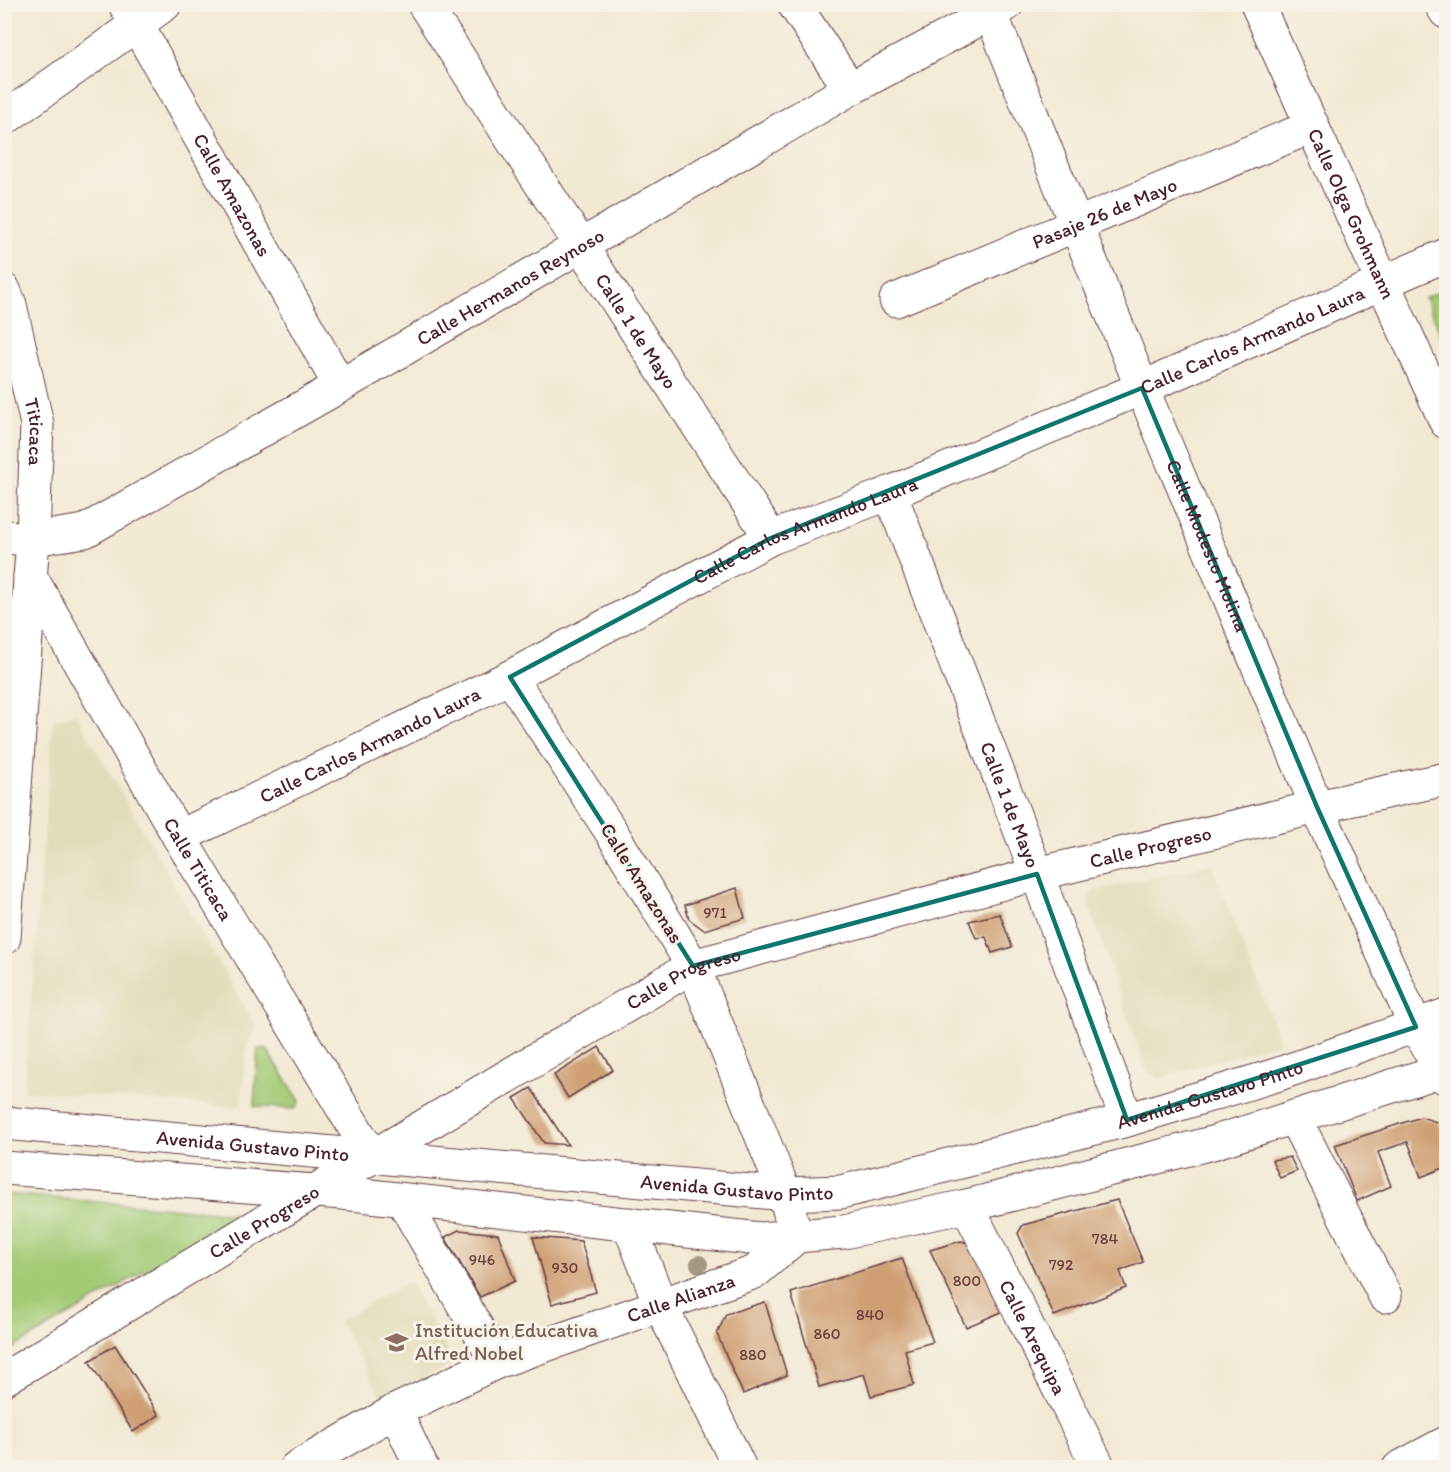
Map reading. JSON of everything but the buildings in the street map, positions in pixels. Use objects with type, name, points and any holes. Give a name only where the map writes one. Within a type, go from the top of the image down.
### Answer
[{"type":"street","points":[[4,119],[131,14],[165,4]]},
{"type":"street","name":"Calle 1 de Mayo","points":[[424,4],[771,538]]},
{"type":"street","points":[[794,4],[850,89]]},
{"type":"street","name":"Calle Olga Grohmann","points":[[1257,4],[1446,422]]},
{"type":"street","points":[[1441,4],[1446,12]]},
{"type":"street","name":"Calle Hermanos Reynoso","points":[[19,538],[85,531],[340,386],[850,89],[999,9]]},
{"type":"street","name":"Calle Modesto Molina","points":[[999,9],[1076,227],[1317,807],[1416,1027],[1445,1073]]},
{"type":"street","name":"Calle Amazonas","points":[[131,14],[340,386]]},
{"type":"street","name":"Pasaje 26 de Mayo","points":[[896,300],[1076,227],[1313,126]]},
{"type":"street","name":"Calle Carlos Armando Laura","points":[[179,837],[510,677],[771,538],[890,493],[1142,388],[1446,255]]},
{"type":"street","name":"Titicaca","points":[[4,290],[10,305],[37,424],[19,538],[30,576],[9,826],[4,938]]},
{"type":"street","name":"Calle 1 de Mayo","points":[[890,493],[1038,874],[1127,1120]]},
{"type":"street","name":"Calle Titicaca","points":[[30,576],[179,837],[373,1158]]},
{"type":"street","name":"Calle Amazonas","points":[[510,677],[612,833],[693,966],[785,1194],[796,1238]]},
{"type":"street","name":"Calle Progreso","points":[[4,1379],[693,966],[1038,874],[1317,807],[1446,779]]},
{"type":"street","name":"Avenida Gustavo Pinto","points":[[4,1123],[785,1194],[841,1192],[1127,1120],[1276,1075],[1446,1015]]},
{"type":"street","name":"Avenida Gustavo Pinto","points":[[4,1167],[313,1192],[760,1239],[796,1238],[908,1221],[968,1206],[1212,1143],[1445,1073]]},
{"type":"street","points":[[1294,1118],[1385,1296]]},
{"type":"street","points":[[403,1201],[497,1362]]},
{"type":"street","name":"Calle Arequipa","points":[[968,1206],[1099,1467]]},
{"type":"street","points":[[629,1224],[660,1304],[740,1467]]},
{"type":"street","name":"Calle Alianza","points":[[296,1467],[395,1411],[497,1362],[755,1272],[796,1238]]},
{"type":"street","points":[[395,1411],[422,1467]]},
{"type":"street","points":[[1399,1467],[1446,1443]]},
{"type":"highlighted area","points":[[1142,388],[1317,807],[1416,1027],[1127,1120],[1037,874],[693,966],[510,677],[771,538]]},
{"type":"shaded area","points":[[76,714],[256,1027],[247,1043],[241,1107],[24,1091],[53,721]]},
{"type":"shaded area","points":[[1212,864],[1280,1042],[1159,1078],[1147,1073],[1088,903],[1093,891]]},
{"type":"shaded area","name":"Institución Educativa Alfred Nobel","points":[[409,1281],[454,1363],[383,1400],[339,1321]]},
{"type":"green space","points":[[1446,289],[1446,347],[1425,298]]},
{"type":"green space","points":[[266,1048],[300,1101],[295,1109],[254,1106],[258,1049]]},
{"type":"green space","points":[[5,1194],[241,1214],[5,1353]]},
{"type":"place","name":"Institución Educativa Alfred Nobel","points":[[397,1342]]}]
